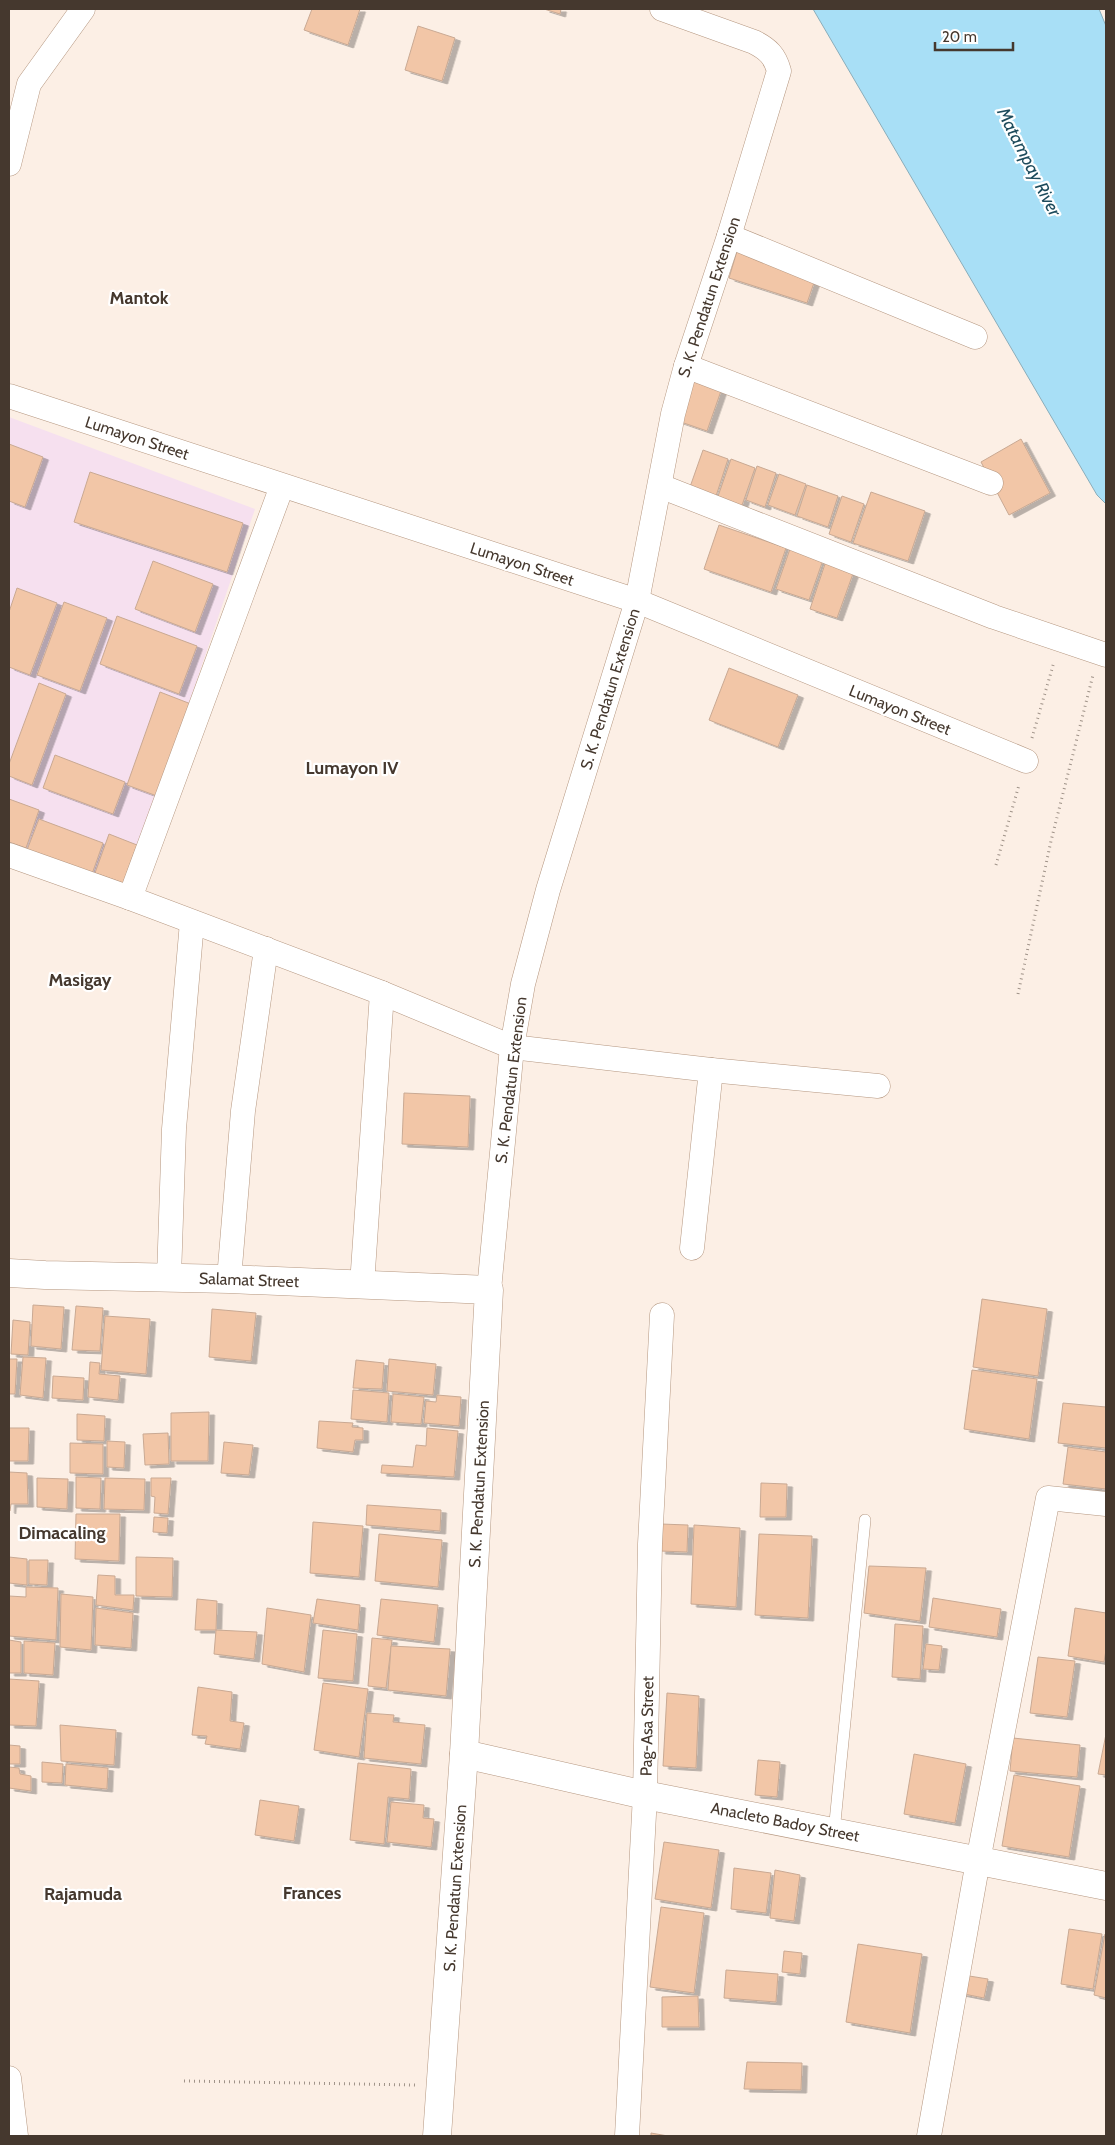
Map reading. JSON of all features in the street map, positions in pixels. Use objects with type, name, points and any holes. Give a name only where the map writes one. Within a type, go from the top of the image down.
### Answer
[{"type":"main road","name":"Salamat Street","points":[[9,1272],[489,1290]]},
{"type":"main road","name":"S. K. Pendatun Extension","points":[[437,2136],[464,1754],[489,1290]]},
{"type":"main road","name":"Anacleto Badoy Street","points":[[464,1754],[645,1795],[1106,1886]]},
{"type":"street","points":[[9,164],[29,84],[82,9]]},
{"type":"street","name":"S. K. Pendatun Extension","points":[[489,1290],[512,1047],[523,984],[548,890],[637,601],[674,414],[686,366],[778,81],[779,72],[776,59],[766,48],[662,9]]},
{"type":"street","points":[[729,236],[976,337]]},
{"type":"street","points":[[686,366],[990,483]]},
{"type":"street","name":"Lumayon Street","points":[[9,396],[637,601],[1026,761]]},
{"type":"street","points":[[130,898],[282,486]]},
{"type":"street","points":[[660,486],[994,617],[1102,654]]},
{"type":"street","points":[[9,856],[130,898],[382,993],[512,1047],[711,1070],[878,1086]]},
{"type":"street","points":[[169,1278],[174,1129],[192,922]]},
{"type":"street","points":[[229,1279],[243,1111],[266,949]]},
{"type":"street","points":[[362,1284],[382,993]]},
{"type":"street","points":[[692,1248],[711,1070]]},
{"type":"street","name":"Pag-Asa Street","points":[[628,2136],[645,1795],[650,1544],[662,1315]]},
{"type":"street","points":[[929,2136],[978,1861],[1048,1498],[1106,1504]]},
{"type":"street","points":[[9,2078],[16,2136]]},
{"type":"lane","points":[[834,1832],[865,1520]]},
{"type":"path","points":[[1018,994],[1051,841],[1102,654]]},
{"type":"path","points":[[184,2081],[441,2085]]},
{"type":"shaded area","points":[[9,417],[255,509],[125,891],[9,846]]},
{"type":"water","name":"Matampay River","points":[[813,9],[1099,9],[1106,26],[1106,504],[1097,495]]},
{"type":"building","points":[[312,9],[360,9],[348,45],[304,30]]},
{"type":"building","points":[[544,9],[561,9],[560,14]]},
{"type":"building","points":[[418,26],[455,38],[442,81],[405,70]]},
{"type":"building","points":[[738,248],[817,274],[807,303],[729,278]]},
{"type":"building","points":[[693,378],[722,388],[707,431],[678,421]]},
{"type":"building","points":[[1021,439],[1050,493],[1009,515],[981,462]]},
{"type":"building","points":[[9,444],[43,457],[25,507],[9,501]]},
{"type":"building","points":[[703,450],[728,459],[716,496],[690,487]]},
{"type":"building","points":[[731,459],[755,468],[740,511],[716,502]]},
{"type":"building","points":[[757,466],[776,473],[765,507],[746,500]]},
{"type":"building","points":[[90,472],[243,523],[227,572],[74,522]]},
{"type":"building","points":[[779,474],[806,484],[795,515],[768,505]]},
{"type":"building","points":[[807,485],[838,496],[828,527],[797,516]]},
{"type":"building","points":[[871,492],[925,511],[908,561],[853,543]]},
{"type":"building","points":[[842,496],[864,504],[851,542],[829,534]]},
{"type":"building","points":[[719,525],[786,548],[771,592],[704,569]]},
{"type":"building","points":[[790,549],[823,560],[809,600],[776,589]]},
{"type":"building","points":[[153,561],[213,584],[195,632],[135,609]]},
{"type":"building","points":[[826,561],[854,571],[837,618],[810,609]]},
{"type":"building","points":[[17,588],[57,603],[30,675],[9,667],[9,612]]},
{"type":"building","points":[[64,602],[107,618],[80,691],[37,675]]},
{"type":"building","points":[[117,616],[197,646],[179,694],[100,664]]},
{"type":"building","points":[[729,668],[798,695],[778,747],[709,720]]},
{"type":"building","points":[[39,683],[66,694],[32,785],[9,776],[9,764]]},
{"type":"building","points":[[160,692],[191,704],[157,796],[127,785]]},
{"type":"building","points":[[55,755],[125,782],[113,814],[43,788]]},
{"type":"building","points":[[9,799],[39,810],[26,848],[9,842]]},
{"type":"building","points":[[39,819],[103,843],[92,874],[27,850]]},
{"type":"building","points":[[109,834],[137,845],[123,883],[95,873]]},
{"type":"building","points":[[404,1093],[470,1096],[468,1147],[402,1144]]},
{"type":"building","points":[[982,1299],[1047,1309],[1038,1376],[973,1367]]},
{"type":"building","points":[[33,1305],[64,1307],[61,1349],[31,1346]]},
{"type":"building","points":[[76,1306],[103,1308],[100,1351],[72,1350]]},
{"type":"building","points":[[212,1309],[256,1313],[251,1361],[209,1357]]},
{"type":"building","points":[[105,1316],[150,1319],[146,1374],[101,1370]]},
{"type":"building","points":[[13,1320],[30,1322],[28,1355],[11,1354]]},
{"type":"building","points":[[23,1357],[46,1358],[43,1398],[20,1395]]},
{"type":"building","points":[[9,1359],[17,1359],[15,1394],[9,1394]]},
{"type":"building","points":[[389,1359],[436,1364],[433,1395],[387,1391]]},
{"type":"building","points":[[356,1360],[384,1363],[382,1389],[353,1388]]},
{"type":"building","points":[[90,1362],[100,1363],[99,1374],[120,1376],[118,1400],[88,1397]]},
{"type":"building","points":[[972,1370],[1037,1379],[1029,1439],[964,1429]]},
{"type":"building","points":[[53,1376],[84,1378],[83,1400],[52,1398]]},
{"type":"building","points":[[353,1390],[389,1393],[387,1422],[351,1419]]},
{"type":"building","points":[[393,1394],[424,1397],[421,1424],[391,1422]]},
{"type":"building","points":[[437,1395],[461,1397],[459,1426],[424,1423],[426,1401],[436,1402]]},
{"type":"building","points":[[1063,1403],[1106,1407],[1106,1448],[1058,1443]]},
{"type":"building","points":[[209,1412],[208,1461],[171,1461],[171,1413]]},
{"type":"building","points":[[77,1414],[105,1416],[104,1441],[77,1440]]},
{"type":"building","points":[[319,1421],[353,1423],[352,1427],[363,1428],[363,1440],[355,1440],[353,1452],[317,1448]]},
{"type":"building","points":[[9,1428],[29,1428],[28,1461],[9,1461]]},
{"type":"building","points":[[427,1428],[458,1431],[454,1477],[381,1473],[382,1465],[413,1467],[416,1445],[426,1446]]},
{"type":"building","points":[[168,1433],[169,1464],[145,1465],[143,1434]]},
{"type":"building","points":[[107,1441],[125,1442],[124,1468],[107,1467]]},
{"type":"building","points":[[224,1442],[253,1445],[249,1475],[221,1473]]},
{"type":"building","points":[[70,1443],[103,1444],[103,1474],[70,1473]]},
{"type":"building","points":[[1068,1447],[1106,1452],[1106,1489],[1063,1484]]},
{"type":"building","points":[[9,1472],[27,1473],[28,1504],[11,1504],[10,1511],[9,1510]]},
{"type":"building","points":[[76,1477],[101,1478],[100,1509],[76,1508]]},
{"type":"building","points":[[37,1478],[68,1479],[67,1509],[37,1507]]},
{"type":"building","points":[[105,1478],[145,1479],[144,1510],[104,1509]]},
{"type":"building","points":[[151,1478],[171,1478],[168,1514],[154,1513],[155,1497],[151,1496]]},
{"type":"building","points":[[761,1483],[787,1484],[786,1517],[760,1517]]},
{"type":"building","points":[[367,1505],[441,1510],[440,1531],[366,1525]]},
{"type":"building","points":[[76,1514],[120,1514],[119,1561],[75,1559]]},
{"type":"building","points":[[154,1517],[168,1518],[167,1533],[153,1532]]},
{"type":"building","points":[[313,1522],[363,1526],[359,1577],[310,1573]]},
{"type":"building","points":[[661,1524],[688,1525],[687,1552],[660,1551]]},
{"type":"building","points":[[694,1525],[740,1528],[736,1607],[691,1604]]},
{"type":"building","points":[[379,1534],[442,1540],[438,1587],[375,1581]]},
{"type":"building","points":[[759,1534],[812,1536],[808,1618],[755,1615]]},
{"type":"building","points":[[9,1557],[27,1559],[27,1585],[9,1583]]},
{"type":"building","points":[[136,1557],[173,1558],[172,1597],[136,1596]]},
{"type":"building","points":[[29,1560],[48,1560],[47,1585],[29,1584]]},
{"type":"building","points":[[869,1566],[926,1568],[920,1621],[864,1613]]},
{"type":"building","points":[[98,1575],[115,1576],[115,1595],[134,1595],[133,1610],[96,1605]]},
{"type":"building","points":[[26,1587],[58,1588],[56,1640],[9,1636],[9,1596],[26,1597]]},
{"type":"building","points":[[61,1594],[93,1597],[91,1650],[60,1647]]},
{"type":"building","points":[[933,1598],[1001,1609],[997,1637],[929,1627]]},
{"type":"building","points":[[197,1599],[217,1601],[216,1630],[195,1630]]},
{"type":"building","points":[[317,1599],[360,1605],[358,1630],[313,1623]]},
{"type":"building","points":[[381,1599],[438,1605],[434,1642],[377,1635]]},
{"type":"building","points":[[96,1608],[133,1613],[131,1648],[95,1645]]},
{"type":"building","points":[[267,1608],[311,1615],[304,1672],[262,1664]]},
{"type":"building","points":[[1075,1608],[1106,1613],[1106,1650],[1104,1662],[1068,1656]]},
{"type":"building","points":[[895,1624],[923,1626],[920,1679],[892,1677]]},
{"type":"building","points":[[216,1630],[257,1632],[254,1659],[214,1654]]},
{"type":"building","points":[[323,1630],[357,1634],[353,1681],[318,1678]]},
{"type":"building","points":[[372,1638],[392,1640],[386,1688],[368,1686]]},
{"type":"building","points":[[9,1640],[21,1642],[21,1673],[9,1673]]},
{"type":"building","points":[[24,1641],[55,1643],[53,1675],[24,1673]]},
{"type":"building","points":[[926,1644],[942,1646],[939,1670],[923,1669]]},
{"type":"building","points":[[391,1646],[450,1649],[446,1696],[388,1690]]},
{"type":"building","points":[[1038,1657],[1075,1661],[1067,1717],[1030,1713]]},
{"type":"building","points":[[9,1679],[39,1681],[36,1726],[9,1725]]},
{"type":"building","points":[[323,1683],[368,1689],[359,1757],[314,1750]]},
{"type":"building","points":[[198,1687],[232,1692],[230,1721],[244,1723],[240,1749],[205,1744],[207,1736],[192,1735]]},
{"type":"building","points":[[667,1693],[699,1696],[696,1768],[663,1766]]},
{"type":"building","points":[[367,1713],[394,1715],[393,1722],[425,1725],[421,1764],[364,1758]]},
{"type":"building","points":[[60,1725],[116,1730],[114,1765],[61,1761]]},
{"type":"building","points":[[1106,1734],[1106,1775],[1098,1774]]},
{"type":"building","points":[[1013,1738],[1080,1745],[1077,1777],[1010,1771]]},
{"type":"building","points":[[9,1745],[20,1746],[20,1764],[9,1764]]},
{"type":"building","points":[[914,1754],[966,1764],[955,1823],[904,1814]]},
{"type":"building","points":[[758,1760],[780,1762],[777,1797],[755,1795]]},
{"type":"building","points":[[42,1762],[63,1764],[62,1783],[42,1782]]},
{"type":"building","points":[[358,1763],[411,1769],[409,1799],[388,1797],[384,1844],[350,1840]]},
{"type":"building","points":[[66,1764],[108,1768],[107,1789],[65,1785]]},
{"type":"building","points":[[9,1767],[19,1768],[20,1774],[31,1776],[31,1791],[9,1788]]},
{"type":"building","points":[[1014,1775],[1080,1786],[1069,1857],[1002,1846]]},
{"type":"building","points":[[260,1800],[299,1806],[294,1841],[255,1835]]},
{"type":"building","points":[[391,1802],[424,1805],[423,1818],[434,1819],[431,1847],[387,1842]]},
{"type":"building","points":[[664,1842],[719,1850],[711,1908],[655,1899]]},
{"type":"building","points":[[734,1868],[771,1873],[766,1913],[731,1909]]},
{"type":"building","points":[[775,1870],[800,1875],[794,1921],[770,1918]]},
{"type":"building","points":[[661,1907],[704,1913],[694,1993],[650,1987]]},
{"type":"building","points":[[1069,1929],[1102,1934],[1093,1989],[1061,1984]]},
{"type":"building","points":[[1106,1934],[1106,1998],[1094,1995]]},
{"type":"building","points":[[858,1944],[922,1954],[910,2033],[846,2022]]},
{"type":"building","points":[[784,1951],[802,1953],[800,1974],[782,1972]]},
{"type":"building","points":[[726,1970],[778,1974],[776,2002],[724,1998]]},
{"type":"building","points":[[963,1975],[988,1979],[984,1998],[959,1993]]},
{"type":"building","points":[[698,1996],[699,2027],[662,2027],[662,1997]]},
{"type":"building","points":[[747,2062],[802,2063],[801,2090],[744,2089]]},
{"type":"building","points":[[651,2133],[668,2136],[651,2136]]},
{"type":"district","name":"Mantok","points":[[139,298]]},
{"type":"district","name":"Lumayon IV","points":[[352,768]]},
{"type":"district","name":"Masigay","points":[[80,980]]},
{"type":"district","name":"Dimacaling","points":[[62,1533]]},
{"type":"district","name":"Frances","points":[[312,1893]]},
{"type":"district","name":"Rajamuda","points":[[83,1894]]}]
